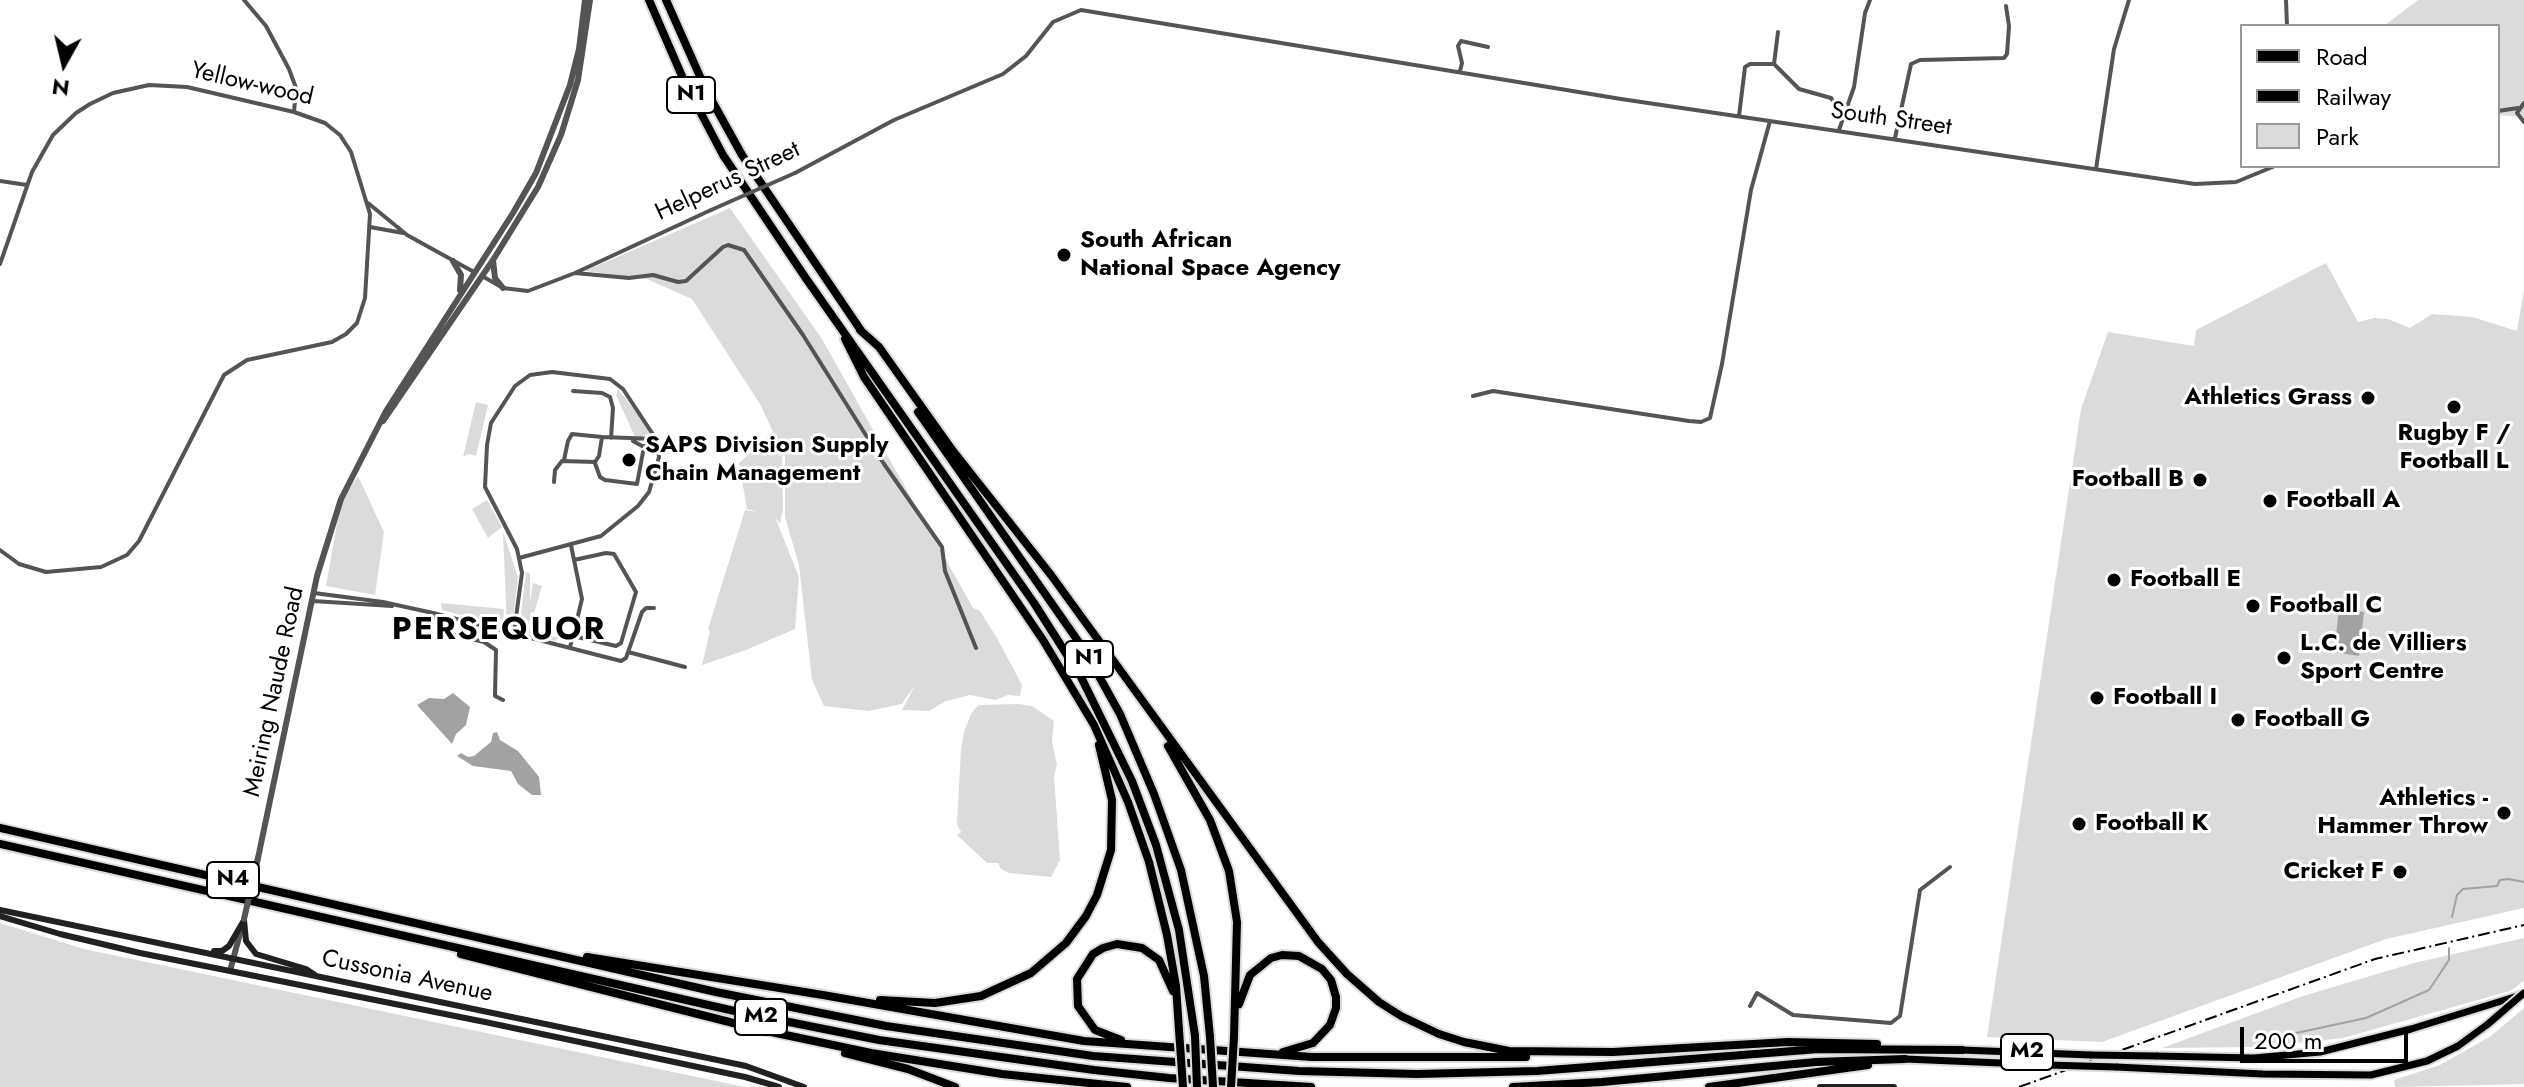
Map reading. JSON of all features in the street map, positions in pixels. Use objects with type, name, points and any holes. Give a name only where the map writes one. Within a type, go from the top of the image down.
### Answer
[{"type":"highway","name":"N1","points":[[649,0],[685,83],[723,155],[1034,603],[1098,709],[1141,804],[1167,882],[1185,961],[1195,1036],[1197,1087]]},
{"type":"highway","name":"N1","points":[[666,0],[706,90],[742,155],[860,330],[1085,651],[1120,714],[1154,794],[1181,870],[1204,976],[1213,1087]]},
{"type":"highway","points":[[860,330],[879,347],[953,451],[1051,575],[1318,942],[1347,974],[1379,1002],[1439,1034],[1481,1046],[1522,1052],[1613,1052]]},
{"type":"highway","points":[[843,331],[864,377],[1074,689],[1111,760],[1149,862],[1167,935],[1176,986],[1183,1087]]},
{"type":"highway","points":[[1127,681],[1199,798],[1225,856],[1237,922],[1231,1087]]},
{"type":"highway","points":[[823,995],[922,1003],[970,998],[1023,978],[1048,960],[1072,936],[1102,884],[1111,850],[1114,821],[1105,764],[1074,689]]},
{"type":"highway","name":"N4","points":[[0,828],[465,934]]},
{"type":"highway","name":"N4","points":[[0,844],[220,893]]},
{"type":"highway","points":[[220,893],[268,908],[445,949],[757,1029],[1002,1074],[1127,1087]]},
{"type":"highway","name":"M2","points":[[220,893],[739,1012],[879,1040],[1094,1070],[1213,1082],[1311,1087]]},
{"type":"highway","points":[[465,934],[1041,1035],[1227,1052],[1407,1059],[1537,1057],[1788,1042],[1962,1050]]},
{"type":"highway","name":"M2","points":[[465,934],[716,992],[886,1026],[1023,1047],[1159,1062],[1299,1071],[1472,1073],[1819,1049],[1962,1050]]},
{"type":"highway","points":[[1179,1029],[1168,977],[1159,960],[1148,951],[1127,943],[1109,946],[1093,954],[1083,967],[1076,985],[1077,1000],[1083,1016],[1095,1030],[1121,1040],[1182,1048]]},
{"type":"highway","points":[[1227,1052],[1280,1052],[1313,1043],[1333,1018],[1336,997],[1331,980],[1316,964],[1299,956],[1282,955],[1265,961],[1246,981],[1234,1035]]},
{"type":"highway","points":[[757,1029],[908,1069],[955,1087]]},
{"type":"highway","points":[[1709,1087],[1905,1059]]},
{"type":"highway","name":"M2","points":[[1513,1087],[1816,1062],[1905,1059]]},
{"type":"main road","name":"Cussonia Avenue","points":[[0,913],[190,949],[746,1066],[804,1087]]},
{"type":"main road","name":"Cussonia Avenue","points":[[0,913],[60,934],[779,1087]]},
{"type":"main road","points":[[190,949],[224,950],[232,943],[244,920]]},
{"type":"main road","points":[[244,920],[246,941],[256,954],[306,969],[317,976]]},
{"type":"main road","name":"M2","points":[[1962,1050],[2254,1058],[2320,1052],[2411,1029],[2524,993]]},
{"type":"main road","name":"M2","points":[[1905,1059],[2263,1074],[2371,1075],[2427,1061],[2458,1046],[2524,993]]},
{"type":"main road","points":[[1847,1087],[1856,1086]]},
{"type":"main road","points":[[1820,1087],[1894,1087]]},
{"type":"street","points":[[244,0],[266,26],[289,69],[296,88],[294,112]]},
{"type":"street","name":"Meiring Naude Road","points":[[230,971],[258,858],[321,560],[341,499],[403,383],[458,297],[493,260],[538,187],[561,135],[578,80],[587,0]]},
{"type":"street","name":"Meiring Naude Road","points":[[378,428],[479,274],[545,154],[575,69],[587,0]]},
{"type":"street","points":[[1839,130],[1854,87],[1863,21],[1870,0]]},
{"type":"street","points":[[2096,169],[2114,49],[2129,0]]},
{"type":"street","points":[[2287,1],[2287,24]]},
{"type":"street","points":[[1895,138],[1908,70],[1913,62],[2004,58],[2009,26],[2006,6]]},
{"type":"street","name":"Helperus Street","points":[[503,288],[528,291],[575,273],[795,173],[894,120],[1003,74],[1026,56],[1053,22],[1081,10],[1460,71]]},
{"type":"street","points":[[1468,41],[1470,32]]},
{"type":"street","points":[[1774,64],[1778,32]]},
{"type":"street","points":[[1460,71],[1462,63],[1458,46],[1463,40],[1488,47]]},
{"type":"street","points":[[1739,116],[1746,65],[1774,64],[1799,89],[1831,98],[1842,115]]},
{"type":"street","name":"South Street","points":[[1460,71],[1770,121],[2210,185],[2245,180],[2271,168]]},
{"type":"street","name":"Yellow-wood","points":[[0,264],[27,185],[43,150],[66,122],[99,100],[131,88],[164,85],[187,87],[294,112],[325,123],[342,138],[351,152],[368,203],[370,227],[365,302],[357,323],[332,342],[247,360],[224,375],[143,535],[127,555],[101,567],[46,572],[19,564],[0,550]]},
{"type":"street","points":[[2500,111],[2518,108],[2524,103]]},
{"type":"street","points":[[2518,108],[2519,118]]},
{"type":"street","points":[[2500,111],[2524,122]]},
{"type":"street","points":[[1473,396],[1493,391],[1689,421],[1701,422],[1710,418],[1751,190],[1770,121]]},
{"type":"street","points":[[0,181],[27,185]]},
{"type":"street","points":[[368,203],[403,233],[503,288]]},
{"type":"street","points":[[370,227],[403,233]]},
{"type":"street","points":[[575,273],[629,278],[653,275],[678,282],[686,281],[723,247],[728,245],[744,250],[942,547],[945,571],[976,648]]},
{"type":"street","points":[[493,260],[495,278],[503,288]]},
{"type":"street","points":[[453,261],[462,277],[458,297]]},
{"type":"street","points":[[514,632],[522,579],[519,558],[485,487],[491,423],[515,386],[539,372],[600,376],[613,381],[626,392],[659,446],[657,467],[649,492],[641,503],[601,536],[519,558]]},
{"type":"street","points":[[573,391],[602,393],[611,398],[611,438]]},
{"type":"street","points":[[554,482],[557,467],[564,460],[572,434],[656,439]]},
{"type":"street","points":[[602,437],[595,462],[598,474],[605,480],[637,484],[643,452]]},
{"type":"street","points":[[631,439],[642,446],[659,446]]},
{"type":"street","points":[[564,460],[595,462]]},
{"type":"street","points":[[570,647],[582,599],[571,545]]},
{"type":"street","points":[[573,636],[619,645],[636,595],[631,579],[614,554],[574,560]]},
{"type":"street","points":[[313,597],[383,607],[394,605],[514,632],[617,660],[625,660],[642,612],[646,608],[654,608]]},
{"type":"street","points":[[434,615],[447,633],[484,642],[496,650],[495,696],[503,700]]},
{"type":"street","points":[[628,652],[685,667]]},
{"type":"street","points":[[1750,1006],[1757,993],[1793,1015],[1891,1023],[1900,1016],[1920,890],[1950,867]]},
{"type":"green space","points":[[2418,0],[2524,0],[2524,117],[2500,115],[2500,24],[2387,24]]},
{"type":"green space","points":[[730,208],[822,339],[973,608],[980,611],[997,638],[1022,685],[1020,696],[1008,695],[995,700],[970,695],[946,701],[929,711],[902,710],[915,685],[902,704],[868,711],[824,706],[812,680],[799,565],[785,517],[785,457],[782,451],[783,509],[780,524],[775,517],[799,577],[795,629],[702,665],[708,629],[745,510],[758,512],[747,509],[739,463],[773,432],[760,404],[692,299],[647,279],[585,271]]},
{"type":"green space","name":"L.C. de Villiers Sport Centre","points":[[2326,263],[2358,322],[2388,319],[2410,328],[2432,314],[2472,317],[2517,331],[2524,290],[2524,908],[2386,939],[2102,1042],[1987,1037],[2081,409],[2108,332],[2194,346],[2196,330]]},
{"type":"green space","points":[[618,389],[652,432],[636,439],[616,395]]},
{"type":"green space","points":[[476,402],[488,405],[476,456],[469,454],[463,457]]},
{"type":"green space","points":[[358,476],[384,532],[375,595],[326,586],[341,501]]},
{"type":"green space","points":[[487,500],[502,527],[488,538],[472,509]]},
{"type":"green space","points":[[503,532],[518,577],[512,629],[507,628]]},
{"type":"green space","points":[[526,572],[530,573],[530,602],[533,583],[542,586],[529,625],[524,625],[559,638],[555,641],[519,630]]},
{"type":"green space","points":[[441,603],[504,609],[503,626],[442,610]]},
{"type":"green space","points":[[978,705],[1032,706],[1054,721],[1052,741],[1057,765],[1054,776],[1060,860],[1051,877],[1009,873],[1001,869],[998,863],[987,863],[957,835],[961,832],[957,824],[961,750],[971,714]]},
{"type":"green space","points":[[0,923],[84,949],[745,1087],[0,1087]]},
{"type":"green space","points":[[2524,938],[2524,981],[2510,991],[2343,1038],[2260,1047],[2162,1048],[2303,996],[2414,963]]},
{"type":"green space","points":[[2524,1008],[2524,1084],[2395,1087],[2394,1080],[2440,1065],[2491,1036]]},
{"type":"shaded area","points":[[2339,609],[2364,612],[2359,656],[2334,652]]},
{"type":"shaded area","points":[[453,693],[470,707],[466,725],[456,734],[452,744],[417,705],[429,698],[444,699]]},
{"type":"shaded area","points":[[497,732],[500,740],[518,751],[539,777],[541,795],[532,795],[518,784],[511,771],[473,766],[457,756],[461,753],[474,756],[491,742],[493,733]]},
{"type":"waterway","points":[[2452,917],[2457,895],[2463,889],[2497,886],[2500,880],[2508,879],[2524,882]]},
{"type":"waterway","points":[[2259,1041],[2366,1018],[2429,990],[2449,960],[2449,948]]},
{"type":"railway","points":[[2019,1087],[2375,959],[2524,925]]},
{"type":"place","name":"South African National Space Agency","points":[[1064,255]]},
{"type":"place","name":"Athletics Grass","points":[[2368,398]]},
{"type":"place","name":"Rugby F / Football L","points":[[2454,407]]},
{"type":"place","name":"SAPS Division Supply Chain Management","points":[[629,460]]},
{"type":"place","name":"Football B","points":[[2200,480]]},
{"type":"place","name":"Football A","points":[[2270,501]]},
{"type":"place","name":"Football E","points":[[2114,580]]},
{"type":"place","name":"Football C","points":[[2253,606]]},
{"type":"place","name":"L.C. de Villiers Sport Centre","points":[[2284,658]]},
{"type":"place","name":"Football I","points":[[2097,698]]},
{"type":"place","name":"Football G","points":[[2238,720]]},
{"type":"place","name":"Athletics - Hammer Throw","points":[[2504,813]]},
{"type":"place","name":"Football K","points":[[2079,824]]},
{"type":"place","name":"Cricket F","points":[[2400,872]]},
{"type":"district","name":"PERSEQUOR","points":[[499,631]]}]
